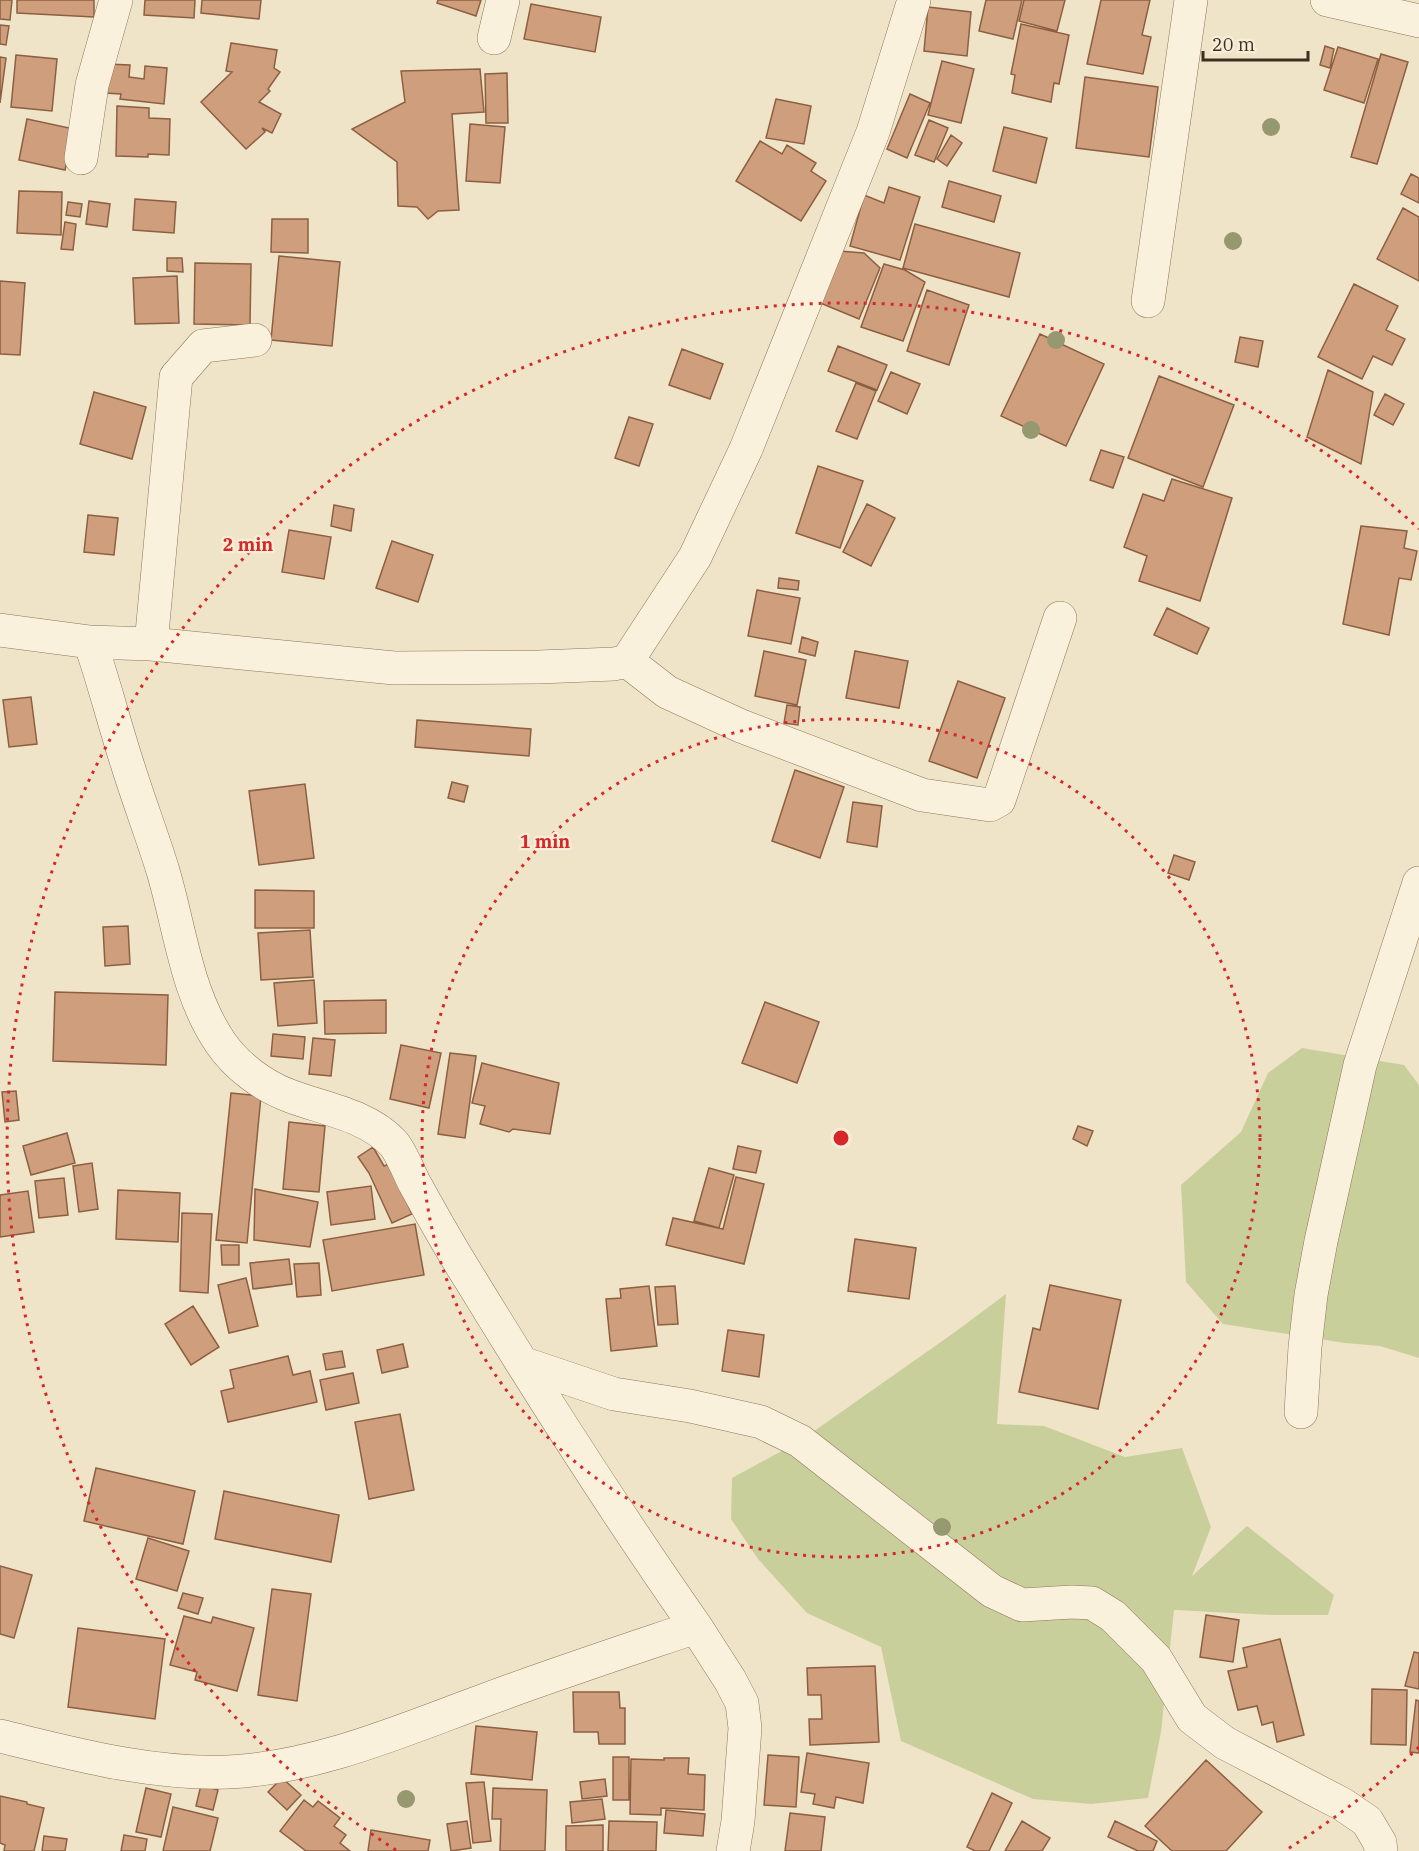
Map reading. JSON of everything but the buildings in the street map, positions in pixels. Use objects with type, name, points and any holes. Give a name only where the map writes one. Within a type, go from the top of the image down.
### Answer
[{"type":"street","points":[[81,158],[92,85],[116,0]]},
{"type":"street","points":[[495,38],[503,0]]},
{"type":"street","points":[[0,630],[90,642],[151,644],[394,668],[538,667],[614,664],[627,661],[664,608],[695,557],[747,449],[873,132],[914,0]]},
{"type":"street","points":[[1148,301],[1191,0]]},
{"type":"street","points":[[1327,0],[1419,21]]},
{"type":"street","points":[[151,644],[176,377],[203,346],[255,340]]},
{"type":"street","points":[[627,661],[667,692],[741,726],[922,795],[990,805],[999,800],[1060,618]]},
{"type":"street","points":[[90,642],[163,872],[194,988],[208,1022],[220,1043],[241,1066],[259,1080],[287,1095],[354,1118],[376,1129],[395,1145],[443,1237],[643,1552],[730,1680],[742,1703],[745,1728],[738,1821],[733,1851]]},
{"type":"street","points":[[1301,1412],[1310,1306],[1321,1241],[1360,1065],[1412,927],[1419,884]]},
{"type":"street","points":[[522,1363],[614,1394],[690,1406],[761,1422],[800,1441],[992,1591],[1022,1605],[1092,1603],[1113,1616],[1156,1659],[1192,1718],[1225,1743],[1341,1804],[1367,1821],[1380,1843],[1381,1851]]},
{"type":"street","points":[[0,1736],[97,1760],[165,1771],[264,1770],[366,1743],[530,1683],[696,1627]]},
{"type":"green space","points":[[1302,1048],[1404,1065],[1419,1085],[1419,1358],[1380,1346],[1345,1343],[1223,1324],[1186,1282],[1181,1185],[1241,1132],[1268,1073]]},
{"type":"green space","points":[[1006,1294],[997,1424],[1044,1426],[1125,1457],[1182,1448],[1211,1527],[1192,1576],[1247,1526],[1334,1595],[1328,1615],[1272,1615],[1174,1610],[1161,1732],[1148,1798],[1091,1804],[1033,1799],[901,1741],[881,1647],[807,1613],[758,1559],[731,1519],[732,1478],[800,1441]]}]
